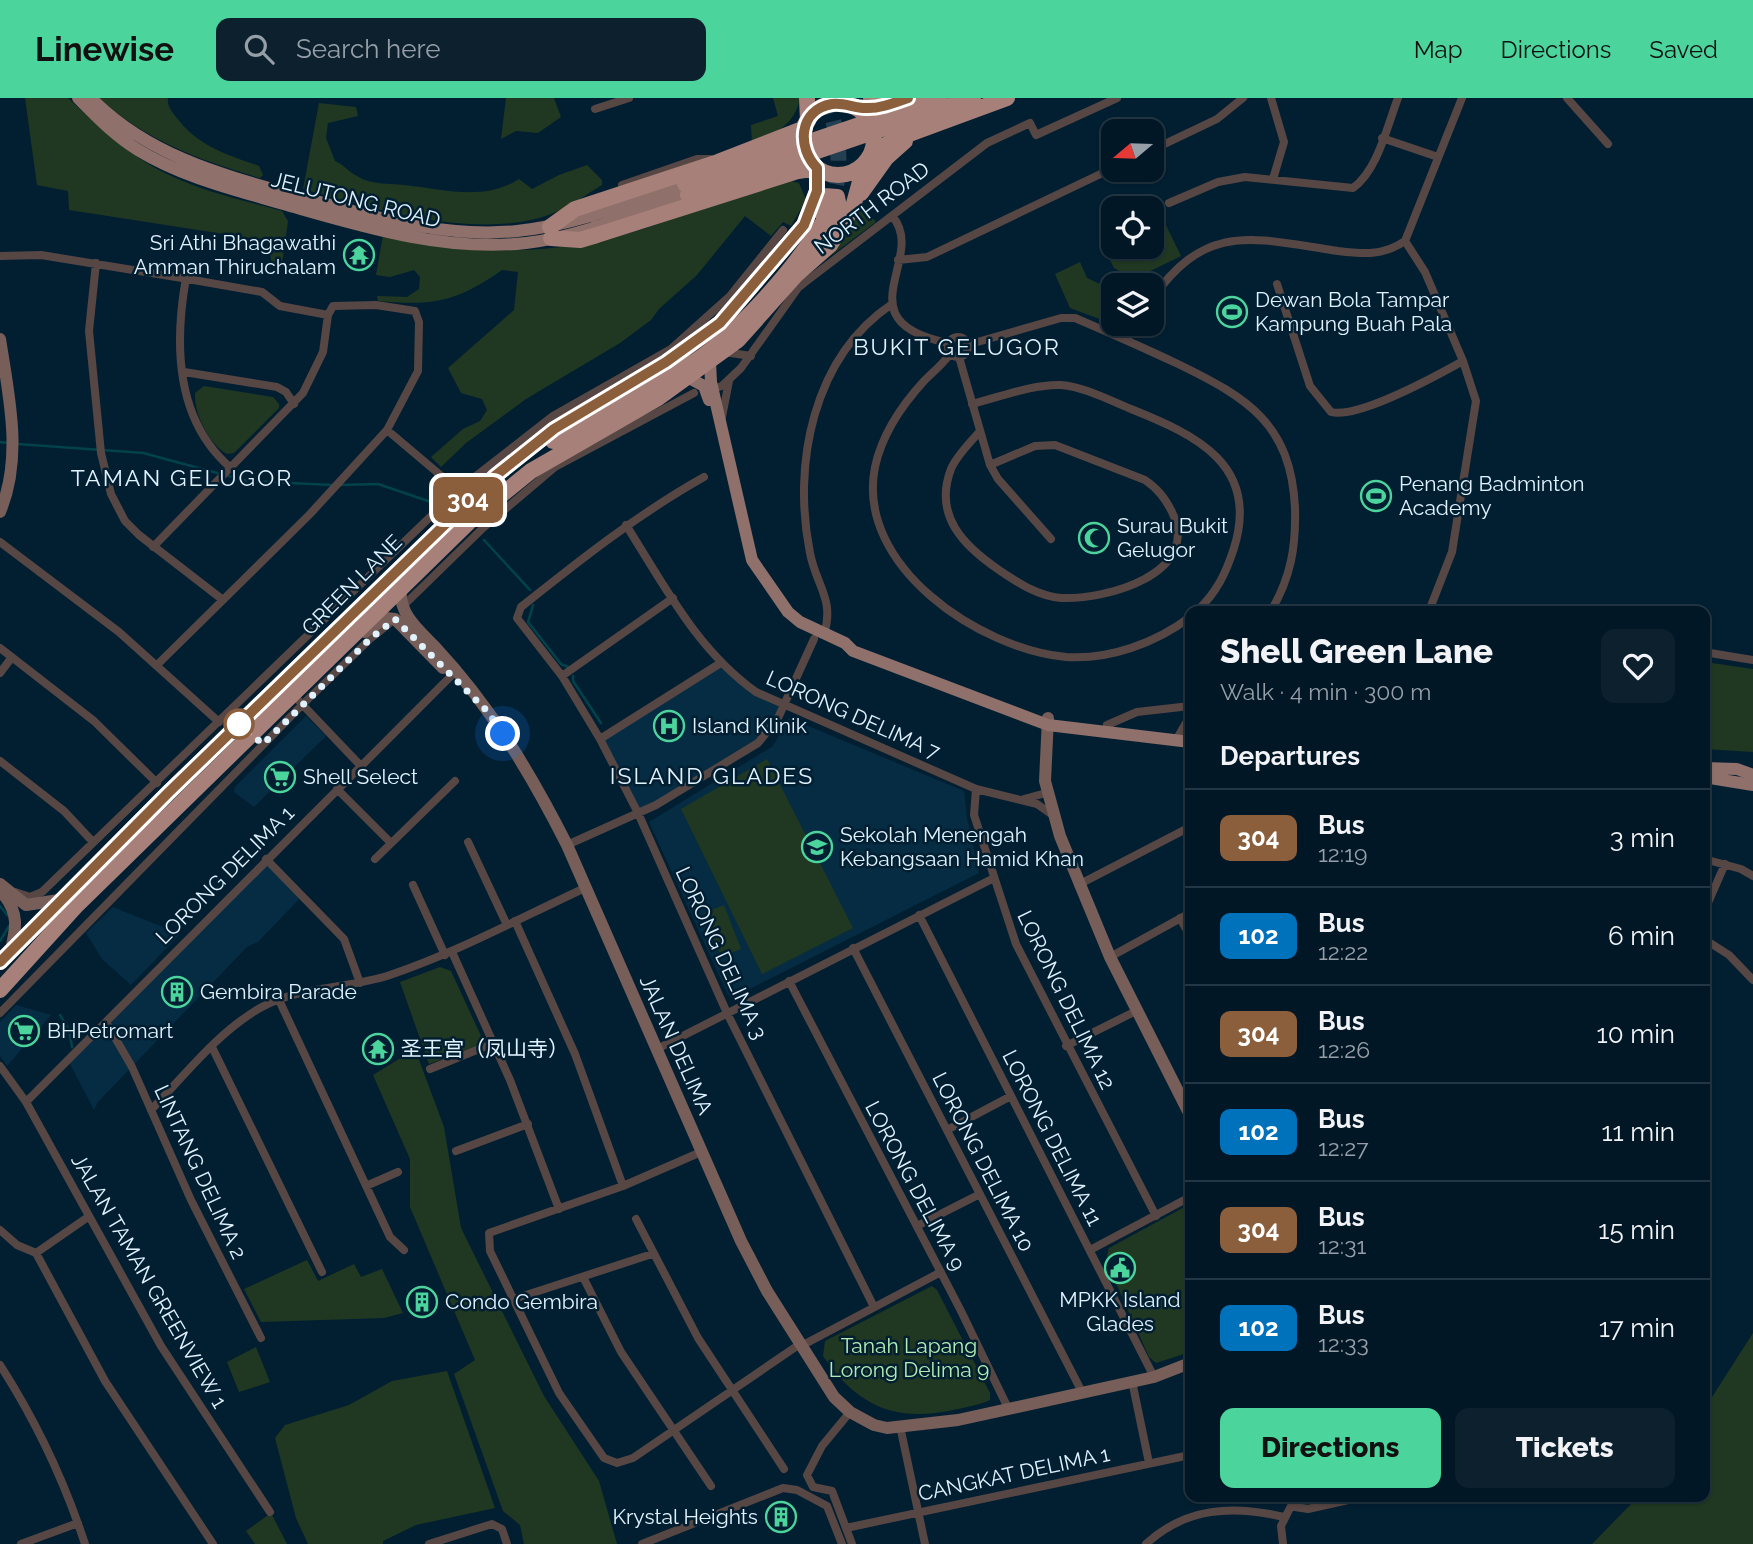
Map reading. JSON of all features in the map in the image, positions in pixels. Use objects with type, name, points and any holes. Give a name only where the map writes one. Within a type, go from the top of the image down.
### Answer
[{"type":"highway","points":[[871,98],[904,99]]},
{"type":"highway","points":[[835,140],[939,98]]},
{"type":"highway","points":[[686,190],[972,98]]},
{"type":"highway","points":[[806,114],[805,153],[817,168],[831,174],[843,175],[893,140],[1007,98]]},
{"type":"highway","points":[[817,168],[798,171],[580,240],[550,232],[562,216],[591,204],[777,141],[806,114],[822,107],[848,103],[875,108],[904,99]]},
{"type":"highway","points":[[904,99],[888,112],[889,124],[898,131],[920,130]]},
{"type":"highway","points":[[848,103],[864,115],[872,128],[874,143],[867,160]]},
{"type":"highway","points":[[853,207],[886,158],[920,130]]},
{"type":"highway","name":"GREEN LANE","points":[[32,930],[422,531],[445,522],[495,476],[527,463],[541,468],[691,385],[710,362],[757,321],[796,275],[830,245],[853,207],[867,160]]},
{"type":"highway","name":"GREEN LANE","points":[[0,990],[77,905],[219,764],[297,699],[350,638],[527,463],[554,429],[666,362],[720,323],[804,225],[817,191],[817,168]]},
{"type":"highway","points":[[796,275],[840,212],[839,199],[832,194],[824,197],[814,218],[804,225]]},
{"type":"highway","points":[[527,463],[536,461],[580,426],[687,366],[718,344],[768,292],[811,240],[830,210]]},
{"type":"highway","points":[[5,956],[32,930]]},
{"type":"highway","points":[[0,975],[27,943],[32,930]]},
{"type":"main road","name":"JELUTONG ROAD","points":[[78,98],[104,124],[138,150],[216,185],[380,230],[440,241],[495,245],[550,232],[592,216],[686,190]]},
{"type":"main road","name":"JELUTONG ROAD","points":[[91,98],[124,128],[162,150],[212,172],[441,231],[550,232]]},
{"type":"main road","points":[[710,362],[712,389],[752,560],[788,612],[819,637]]},
{"type":"main road","points":[[691,385],[704,386],[707,393],[741,541],[756,582],[791,623],[819,637],[845,643],[853,651],[958,693],[1045,721],[1182,736]]},
{"type":"main road","points":[[1045,721],[1107,725],[1182,736]]},
{"type":"main road","points":[[1710,768],[1737,769],[1753,775]]},
{"type":"main road","points":[[1710,778],[1753,785]]},
{"type":"street","points":[[595,109],[629,98]]},
{"type":"street","name":"NORTH ROAD","points":[[712,389],[722,386],[751,356],[798,288],[987,143],[1030,123],[1036,135],[1117,98]]},
{"type":"street","points":[[1164,144],[1223,115],[1243,98]]},
{"type":"street","points":[[1272,98],[1284,142],[1273,179]]},
{"type":"street","points":[[1169,203],[1218,182],[1245,177],[1353,188],[1362,181],[1398,98]]},
{"type":"street","points":[[1164,284],[1182,261],[1213,244],[1252,239],[1364,254],[1383,253],[1405,241],[1462,98]]},
{"type":"street","points":[[1567,98],[1608,144]]},
{"type":"street","points":[[1382,138],[1438,157]]},
{"type":"street","points":[[898,260],[927,257],[1101,174]]},
{"type":"street","points":[[892,216],[902,231],[892,304],[910,330],[930,340],[948,343],[958,337],[967,345]]},
{"type":"street","points":[[0,884],[23,896],[37,895],[422,531],[458,490],[553,416],[671,349],[730,296],[783,230]]},
{"type":"street","points":[[1405,241],[1425,272],[1463,361],[1476,401],[1468,466],[1452,552],[1433,606]]},
{"type":"street","points":[[0,256],[41,255],[186,278],[262,292],[280,306],[328,315]]},
{"type":"street","points":[[96,263],[88,319],[101,453],[111,494],[125,521],[153,547],[223,600]]},
{"type":"street","points":[[186,278],[178,326],[186,393],[200,435],[230,469]]},
{"type":"street","points":[[1277,284],[1310,386],[1331,412],[1344,412],[1409,392],[1463,361]]},
{"type":"street","points":[[153,547],[294,404],[319,365],[332,306],[348,304],[410,308],[418,315],[418,371],[387,430],[334,489],[158,664]]},
{"type":"street","points":[[566,845],[638,813],[758,743],[772,730],[830,612],[810,556],[803,505],[807,443],[835,368],[858,331],[892,304]]},
{"type":"street","points":[[967,345],[1061,318],[1075,318],[1224,386],[1248,403],[1278,437],[1289,463],[1294,493],[1295,552],[1282,592],[1274,606]]},
{"type":"street","points":[[1127,340],[1129,336]]},
{"type":"street","points":[[0,340],[13,430],[9,485],[0,512]]},
{"type":"street","points":[[948,343],[972,404],[990,465],[1051,539]]},
{"type":"street","points":[[967,345],[965,354],[954,356],[899,411],[879,452],[873,493],[876,518],[897,563],[917,583],[961,618],[1000,640],[1042,653],[1068,657],[1118,651],[1164,635],[1185,620]]},
{"type":"street","points":[[724,352],[751,356]]},
{"type":"street","points":[[184,372],[277,387],[286,392],[294,404]]},
{"type":"street","points":[[721,423],[730,379]]},
{"type":"street","points":[[0,1013],[231,777],[297,699],[370,639],[483,528],[555,467],[691,385]]},
{"type":"street","points":[[972,404],[1046,386],[1069,386],[1181,428],[1206,446],[1232,477],[1240,502],[1241,521],[1225,576],[1201,606]]},
{"type":"street","points":[[387,430],[458,490]]},
{"type":"street","points":[[980,431],[951,470],[946,498],[949,512],[954,528],[968,548],[1026,587],[1060,598],[1123,590],[1168,562],[1178,547],[1180,535],[1167,502],[1145,480],[1055,445],[1035,446],[990,465]]},
{"type":"street","points":[[626,525],[704,477]]},
{"type":"street","name":"LORONG DELIMA 7","points":[[626,525],[719,664],[755,692],[976,789],[1037,804],[1054,816]]},
{"type":"street","name":"LORONG DELIMA 3","points":[[626,525],[521,607],[517,618],[562,676],[600,738],[638,813],[727,1013],[874,1307]]},
{"type":"street","points":[[0,542],[158,664],[219,722]]},
{"type":"street","points":[[398,613],[401,588]]},
{"type":"street","points":[[562,676],[673,598]]},
{"type":"street","points":[[350,638],[398,613]]},
{"type":"street","name":"JALAN DELIMA","points":[[398,613],[451,676],[488,712]]},
{"type":"street","name":"JALAN DELIMA","points":[[398,613],[463,677],[538,787],[741,1241],[800,1345],[840,1404],[874,1425],[929,1425],[1154,1377],[1185,1365]]},
{"type":"street","points":[[0,648],[94,720],[157,783]]},
{"type":"street","points":[[1710,653],[1753,660]]},
{"type":"street","points":[[0,673],[12,657]]},
{"type":"street","points":[[600,738],[719,664]]},
{"type":"street","name":"LORONG DELIMA 1","points":[[26,1102],[451,676]]},
{"type":"street","points":[[297,699],[360,765]]},
{"type":"street","points":[[1107,725],[1137,712],[1185,707]]},
{"type":"street","points":[[1045,721],[1046,793],[1078,885],[1136,1011],[1185,1105]]},
{"type":"street","points":[[0,761],[64,811],[93,842]]},
{"type":"street","points":[[219,764],[231,777]]},
{"type":"street","points":[[374,859],[455,781]]},
{"type":"street","points":[[337,789],[391,843]]},
{"type":"street","name":"LORONG DELIMA 12","points":[[976,789],[974,815],[992,878],[1024,963],[1156,1216]]},
{"type":"street","name":"LORONG DELIMA 7","points":[[1018,800],[1046,793]]},
{"type":"street","points":[[1078,885],[1185,830]]},
{"type":"street","points":[[468,842],[575,1054],[623,1186]]},
{"type":"street","points":[[266,859],[344,939],[360,983]]},
{"type":"street","points":[[1710,860],[1753,876]]},
{"type":"street","points":[[1710,898],[1725,864]]},
{"type":"street","points":[[657,1049],[992,878]]},
{"type":"street","points":[[0,884],[26,905],[59,900]]},
{"type":"street","points":[[413,885],[494,1043],[528,1124],[559,1209]]},
{"type":"street","points":[[151,1110],[243,1019],[279,1000],[360,983],[449,954],[585,888]]},
{"type":"street","points":[[0,890],[13,907],[16,920],[5,956]]},
{"type":"street","name":"LORONG DELIMA 11","points":[[919,915],[1154,1377]]},
{"type":"street","points":[[1110,957],[1185,916]]},
{"type":"street","points":[[1181,919],[1185,927]]},
{"type":"street","points":[[1710,943],[1729,955],[1753,979]]},
{"type":"street","name":"LORONG DELIMA 10","points":[[853,948],[1082,1392]]},
{"type":"street","name":"LORONG DELIMA 9","points":[[789,981],[941,1272],[1008,1408]]},
{"type":"street","points":[[279,1000],[390,1237],[404,1250]]},
{"type":"street","points":[[1066,1046],[1136,1011]]},
{"type":"street","name":"LINTANG DELIMA 2","points":[[106,1021],[261,1338]]},
{"type":"street","points":[[430,1069],[494,1043]]},
{"type":"street","points":[[212,1047],[322,1272]]},
{"type":"street","name":"JALAN TAMAN GREENVIEW 1","points":[[0,1066],[26,1102],[161,1346],[270,1512]]},
{"type":"street","points":[[947,1130],[1011,1096]]},
{"type":"street","points":[[456,1151],[528,1124]]},
{"type":"street","points":[[701,1152],[623,1186],[494,1228],[487,1238],[490,1251],[558,1393],[604,1458],[611,1462],[633,1458],[800,1345],[941,1272]]},
{"type":"street","points":[[366,1186],[398,1172]]},
{"type":"street","points":[[917,1226],[980,1194]]},
{"type":"street","points":[[1090,1250],[1185,1200]]},
{"type":"street","points":[[36,1253],[88,1217]]},
{"type":"street","points":[[636,1219],[698,1338],[784,1469]]},
{"type":"street","points":[[0,1230],[17,1245],[36,1253],[105,1381],[212,1544]]},
{"type":"street","points":[[514,1299],[652,1254]]},
{"type":"street","points":[[583,1277],[621,1352],[711,1486]]},
{"type":"street","points":[[0,1365],[27,1406],[53,1459],[85,1544]]},
{"type":"street","points":[[1132,1381],[1149,1463]]},
{"type":"street","name":"JALAN DELIMA","points":[[832,1390],[861,1410],[900,1426]]},
{"type":"street","points":[[850,1412],[822,1446],[809,1468],[807,1479],[813,1487],[832,1491],[852,1544]]},
{"type":"street","points":[[900,1426],[925,1544]]},
{"type":"street","name":"CANGKAT DELIMA 1","points":[[846,1528],[1185,1456]]},
{"type":"street","points":[[643,1543],[783,1488],[797,1490],[827,1506],[842,1544]]},
{"type":"street","points":[[1283,1544],[1280,1530],[1290,1502]]},
{"type":"street","points":[[1294,1502],[1307,1510],[1341,1502]]},
{"type":"street","points":[[1146,1544],[1170,1525],[1214,1509],[1252,1510],[1284,1517]]},
{"type":"street","points":[[21,1544],[78,1522]]},
{"type":"street","points":[[429,1544],[492,1524],[502,1529],[507,1544]]},
{"type":"shaded area","points":[[719,664],[784,706],[758,743],[638,813],[600,739]]},
{"type":"shaded area","points":[[306,716],[326,736],[254,807],[234,792],[235,787]]},
{"type":"shaded area","name":"Sekolah Menengah Kebangsaan Hamid Khan","points":[[789,718],[964,791],[979,873],[732,998],[728,995],[649,822],[773,746]]},
{"type":"shaded area","points":[[266,859],[302,896],[258,942],[247,947],[98,1102],[94,1110],[68,1060]]},
{"type":"shaded area","points":[[113,907],[180,934],[131,985],[102,959],[86,933]]},
{"type":"shaded area","points":[[16,1005],[51,1015],[7,1066],[0,1056],[0,1022]]},
{"type":"green space","points":[[25,98],[68,98],[120,144],[173,177],[282,211],[288,221],[282,264],[272,264],[268,244],[262,240],[69,210],[68,191],[37,185]]},
{"type":"green space","points":[[99,98],[168,98],[172,112],[193,135],[224,153],[259,166],[263,175],[260,178],[238,171],[175,147],[136,126]]},
{"type":"green space","points":[[506,98],[554,98],[561,117],[538,133],[516,131],[501,139]]},
{"type":"green space","points":[[773,98],[800,98],[789,122],[752,144],[751,125],[778,116]]},
{"type":"green space","points":[[319,103],[356,107],[358,116],[328,123],[326,138],[335,161],[368,181],[478,192],[506,186],[519,179],[532,189],[587,165],[602,180],[602,185],[556,212],[528,221],[496,224],[429,220],[303,189]]},
{"type":"green space","points":[[788,180],[799,183],[806,200],[791,226],[783,222],[771,236],[745,216],[697,275],[659,309],[651,320],[620,343],[526,399],[466,443],[441,467],[431,457],[463,429],[480,421],[487,410],[482,399],[461,393],[448,368],[514,310],[518,272],[502,270],[471,289],[429,302],[378,301],[377,296],[407,297],[419,289],[420,277],[414,270],[390,277],[376,275],[383,235],[483,250],[580,244],[646,228],[734,196]]},
{"type":"green space","points":[[862,206],[876,222],[814,268],[839,244]]},
{"type":"green space","points":[[1164,221],[1181,256],[1146,273],[1123,273],[1114,268],[1110,259],[1164,259]]},
{"type":"green space","points":[[1080,262],[1087,278],[1101,284],[1101,320],[1070,308],[1055,274]]},
{"type":"green space","points":[[204,386],[273,397],[279,408],[234,453],[227,454],[214,443],[200,419],[195,393]]},
{"type":"green space","points":[[1710,663],[1753,669],[1753,752],[1710,749]]},
{"type":"green space","points":[[767,759],[853,928],[762,974],[681,809]]},
{"type":"green space","points":[[724,905],[741,949],[721,957],[704,913]]},
{"type":"green space","points":[[440,967],[451,971],[481,1036],[479,1045],[429,1064],[400,982]]},
{"type":"green space","points":[[415,1049],[444,1127],[461,1228],[544,1396],[599,1481],[617,1544],[524,1544],[520,1525],[503,1511],[454,1374],[475,1360],[410,1207],[410,1159],[373,1075]]},
{"type":"green space","points":[[1185,1207],[1185,1354],[1156,1363],[1149,1357],[1106,1261],[1109,1248]]},
{"type":"green space","points":[[307,1260],[318,1281],[354,1264],[361,1277],[382,1269],[403,1313],[384,1318],[261,1322],[244,1289]]},
{"type":"green space","name":"Tanah Lapang Lorong Delima 9","points":[[932,1286],[937,1290],[990,1393],[990,1400],[973,1406],[932,1413],[895,1412],[864,1398],[849,1387],[823,1356],[825,1341]]},
{"type":"green space","points":[[1753,1333],[1753,1544],[1592,1544],[1633,1502],[1710,1502],[1710,1400]]},
{"type":"green space","points":[[256,1347],[270,1382],[239,1392],[227,1362]]},
{"type":"green space","points":[[447,1371],[495,1508],[416,1525],[383,1541],[383,1544],[308,1544],[296,1518],[275,1438],[285,1425],[349,1405],[392,1381]]},
{"type":"green space","points":[[271,1513],[287,1544],[255,1544],[246,1531]]},
{"type":"waterway","points":[[0,442],[8,443]]},
{"type":"waterway","points":[[18,444],[143,453],[247,481],[332,485]]},
{"type":"waterway","points":[[339,485],[378,484],[434,503]]},
{"type":"waterway","points":[[484,540],[530,590]]},
{"type":"waterway","points":[[533,605],[528,622],[561,664],[568,667]]},
{"type":"waterway","points":[[573,676],[573,681],[601,723]]},
{"type":"waterway","points":[[0,906],[8,916]]},
{"type":"waterway","points":[[0,941],[9,926]]},
{"type":"waterway","points":[[60,1015],[69,1030],[72,1047]]},
{"type":"tunnel","points":[[827,98],[838,153],[837,179],[830,208]]},
{"type":"bus line","name":"304","points":[[0,962],[59,900],[495,476],[554,429],[688,349],[720,323],[745,297],[804,225],[813,204],[817,191],[817,168],[805,153],[803,136],[808,121],[817,111],[835,104],[875,108],[908,98]]},
{"type":"place","name":"Sri Athi Bhagawathi Amman Thiruchalam","points":[[359,255]]},
{"type":"place","name":"Dewan Bola Tampar Kampung Buah Pala","points":[[1232,312]]},
{"type":"place","name":"Penang Badminton Academy","points":[[1376,496]]},
{"type":"place","name":"Surau Bukit Gelugor","points":[[1094,538]]},
{"type":"place","name":"Island Klinik","points":[[669,726]]},
{"type":"place","name":"Shell Select","points":[[280,777]]},
{"type":"place","name":"Sekolah Menengah Kebangsaan Hamid Khan","points":[[817,847]]},
{"type":"place","name":"Gembira Parade","points":[[177,992]]},
{"type":"place","name":"BHPetromart","points":[[24,1031]]},
{"type":"place","name":"圣王宫（凤山寺）","points":[[378,1049]]},
{"type":"place","name":"MPKK Island Glades","points":[[1120,1268]]},
{"type":"place","name":"Condo Gembira","points":[[422,1302]]},
{"type":"place","name":"Krystal Heights","points":[[781,1517]]},
{"type":"district","name":"BUKIT GELUGOR","points":[[957,347]]},
{"type":"district","name":"TAMAN GELUGOR","points":[[182,478]]},
{"type":"district","name":"ISLAND GLADES","points":[[712,776]]},
{"type":"route","points":[[239,724],[263,744],[370,639],[395,619],[480,707],[488,712],[503,734]]}]
